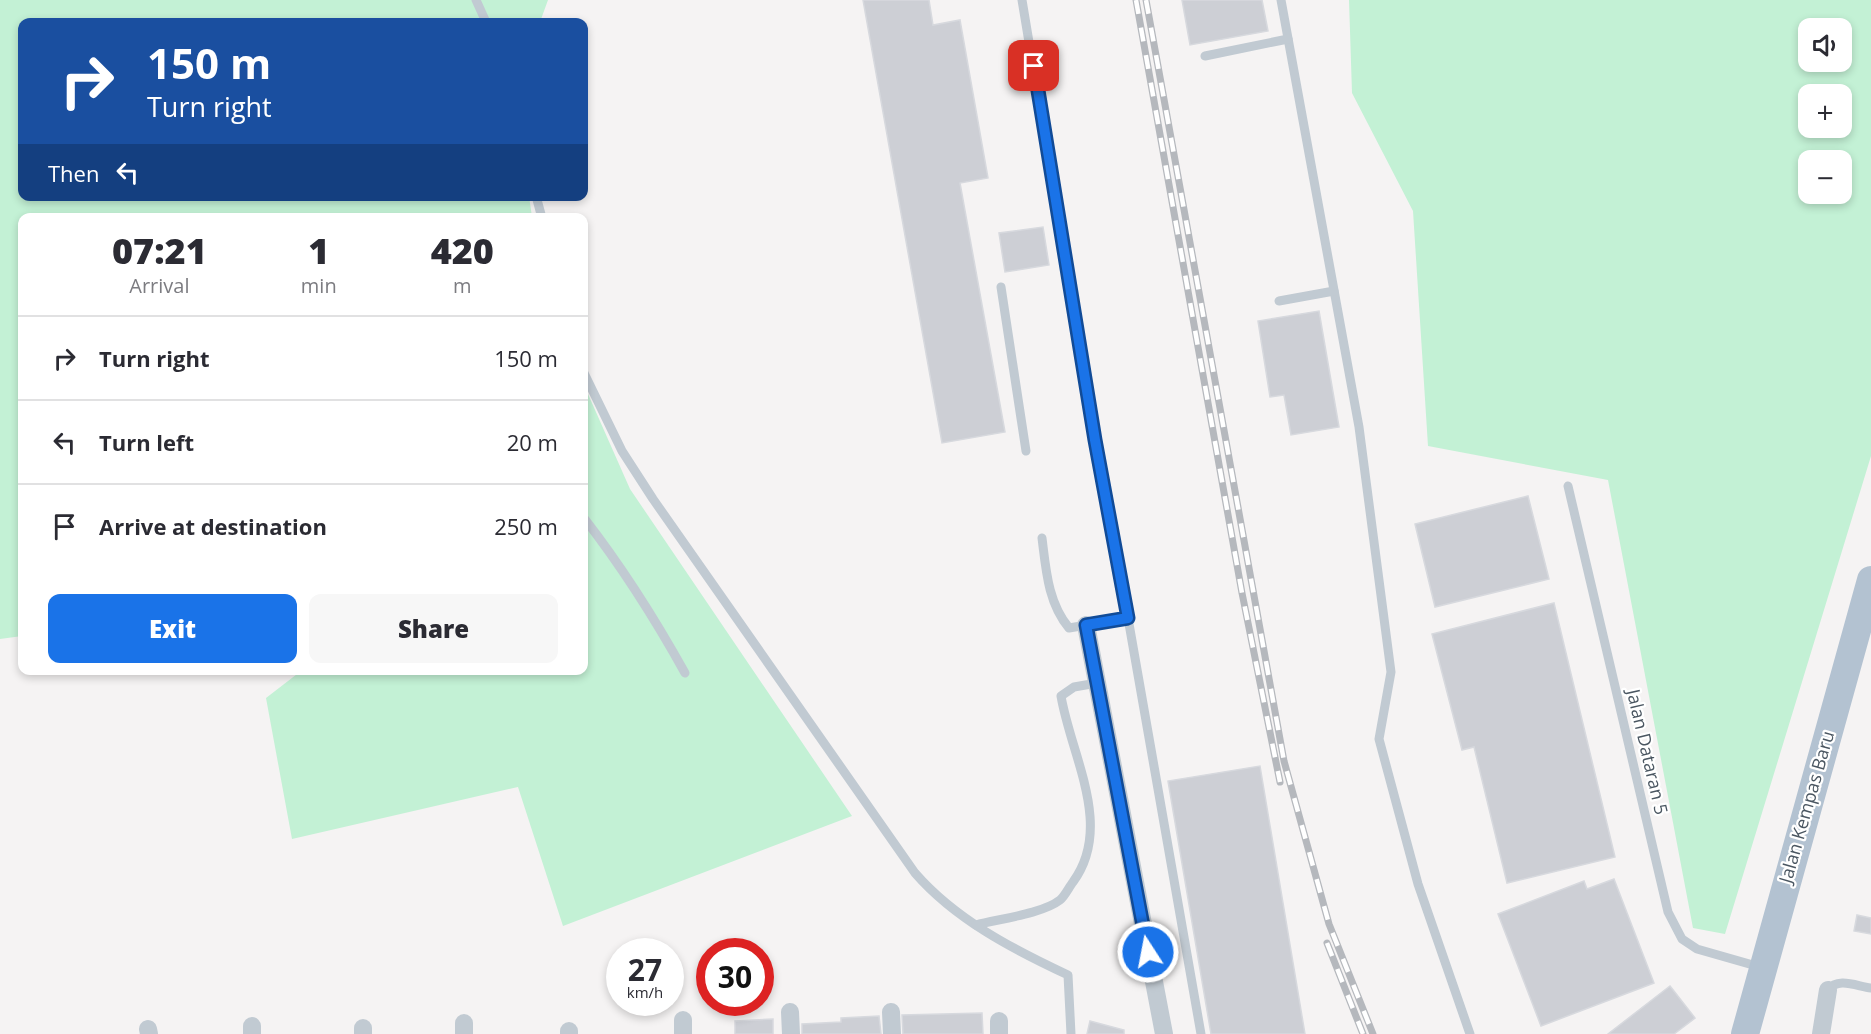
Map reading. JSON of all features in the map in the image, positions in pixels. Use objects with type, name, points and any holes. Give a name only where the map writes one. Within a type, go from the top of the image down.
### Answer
[{"type":"main road","name":"Jalan Kempas Baru","points":[[1744,1034],[1871,580]]},
{"type":"street","points":[[1086,625],[1164,1034]]},
{"type":"street","points":[[1821,1034],[1828,990]]},
{"type":"street","points":[[790,1012],[791,1034]]},
{"type":"street","points":[[891,1012],[892,1034]]},
{"type":"lane","points":[[476,0],[484,18]]},
{"type":"lane","points":[[1022,0],[1095,440],[1201,1034]]},
{"type":"lane","points":[[1281,0],[1359,427],[1391,672],[1379,739],[1418,884],[1470,1034]]},
{"type":"lane","points":[[1204,56],[1288,39]]},
{"type":"lane","points":[[1000,287],[1026,451]]},
{"type":"lane","points":[[1279,301],[1334,291]]},
{"type":"lane","points":[[588,381],[622,451],[653,499],[895,846],[929,890],[976,925],[1025,955],[1068,975],[1071,1034]]},
{"type":"lane","name":"Jalan Dataran 5","points":[[1568,486],[1668,912],[1682,939],[1697,949],[1710,955],[1762,968]]},
{"type":"lane","points":[[588,523],[612,553],[656,621],[685,673]]},
{"type":"lane","points":[[1042,538],[1047,582],[1058,616],[1069,628],[1128,618]]},
{"type":"lane","points":[[976,925],[1041,909],[1060,900],[1083,868],[1092,833],[1089,802],[1066,724],[1061,696],[1074,687],[1097,683]]},
{"type":"lane","points":[[1828,990],[1833,983],[1839,982],[1871,988]]},
{"type":"green space","points":[[0,0],[548,0],[541,18],[18,18],[18,201],[530,201],[531,213],[18,213],[18,637],[0,639]]},
{"type":"green space","points":[[1349,0],[1871,0],[1871,456],[1725,934],[1693,928],[1608,480],[1428,446],[1413,211],[1352,93]]},
{"type":"green space","points":[[588,394],[630,489],[852,816],[563,926],[518,787],[292,839],[266,698],[296,675],[588,675]]},
{"type":"building","points":[[863,0],[929,0],[933,25],[960,20],[988,178],[960,183],[1005,432],[942,443]]},
{"type":"building","points":[[1182,0],[1262,0],[1268,31],[1190,45]]},
{"type":"building","points":[[1043,227],[1049,265],[1005,272],[999,233]]},
{"type":"building","points":[[1319,311],[1339,427],[1291,435],[1284,395],[1270,397],[1258,321]]},
{"type":"building","points":[[1528,496],[1549,579],[1435,607],[1415,524]]},
{"type":"building","points":[[1554,603],[1615,857],[1507,883],[1474,747],[1462,750],[1432,634]]},
{"type":"building","points":[[1260,766],[1305,1034],[1211,1034],[1168,781]]},
{"type":"building","points":[[1614,879],[1654,983],[1541,1026],[1498,914],[1584,881],[1587,889]]},
{"type":"building","points":[[1857,915],[1871,918],[1871,934],[1854,931]]},
{"type":"building","points":[[1670,986],[1695,1018],[1674,1034],[1608,1034]]},
{"type":"building","points":[[982,1013],[983,1034],[903,1034],[902,1015]]},
{"type":"building","points":[[879,1016],[881,1034],[802,1034],[802,1024],[841,1022],[841,1018]]},
{"type":"building","points":[[773,1019],[773,1034],[735,1034],[735,1021]]},
{"type":"building","points":[[1090,1021],[1124,1030],[1124,1034],[1087,1034]]},
{"type":"railway","points":[[1136,0],[1242,593],[1280,782]]},
{"type":"railway","points":[[1146,0],[1284,761],[1329,924],[1373,1034]]},
{"type":"railway","points":[[1327,943],[1363,1034]]},
{"type":"route","points":[[1034,66],[1095,440],[1128,618],[1086,625],[1148,952]]}]
